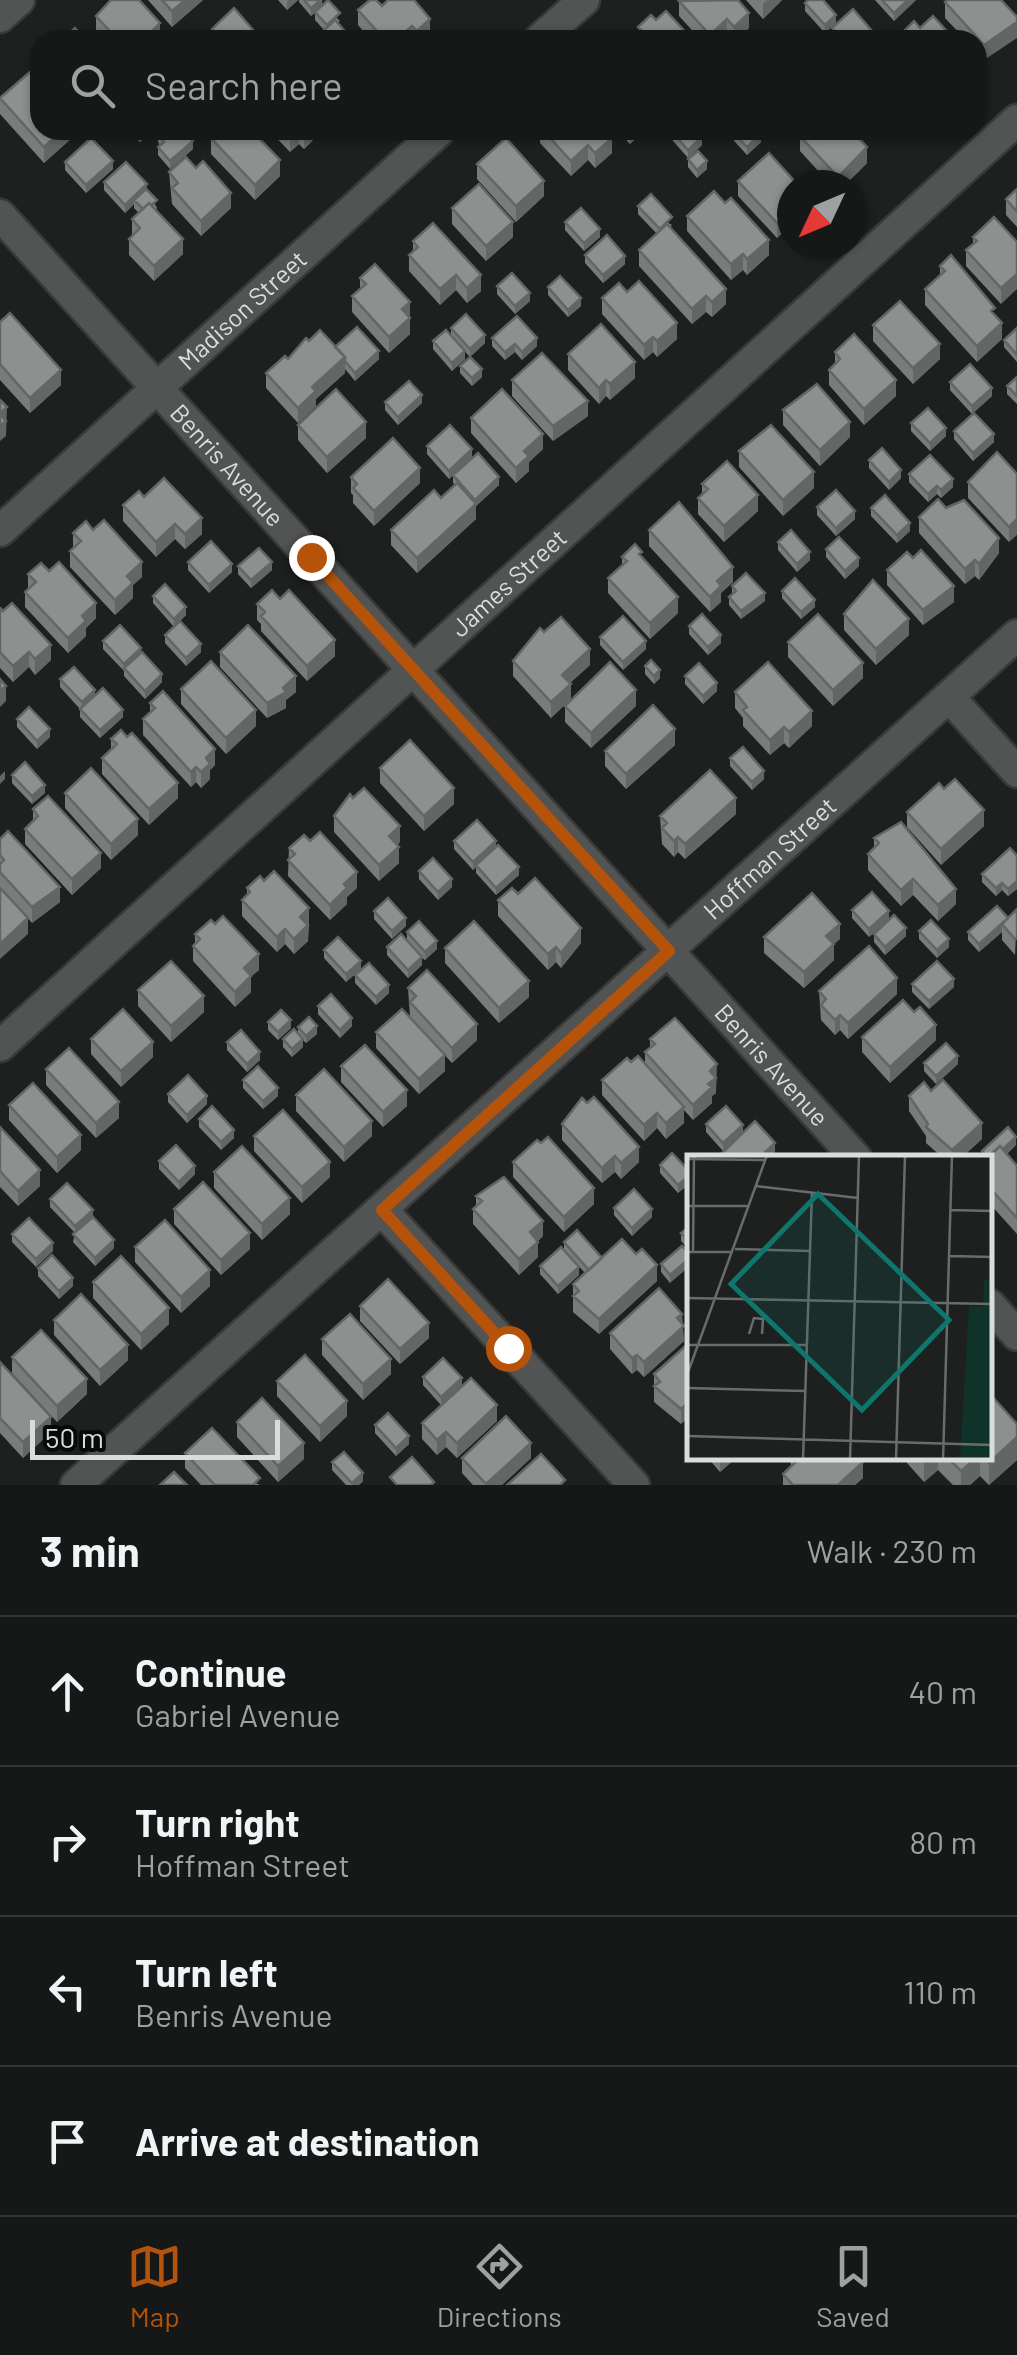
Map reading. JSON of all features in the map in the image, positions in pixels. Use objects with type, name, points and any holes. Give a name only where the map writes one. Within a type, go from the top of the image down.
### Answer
[{"type":"street","points":[[0,17],[19,0]]},
{"type":"street","points":[[551,30],[584,0]]},
{"type":"street","name":"James Street","points":[[0,1046],[1017,120]]},
{"type":"street","name":"Madison Street","points":[[0,531],[429,140]]},
{"type":"street","name":"Benris Avenue","points":[[0,215],[853,1155]]},
{"type":"street","name":"Hoffman Street","points":[[76,1485],[1017,635]]},
{"type":"street","points":[[949,697],[1017,772]]},
{"type":"street","points":[[382,1210],[634,1485]]},
{"type":"street","points":[[992,1307],[1017,1335]]},
{"type":"building","points":[[111,0],[139,0],[160,23],[153,30],[109,30],[96,16]]},
{"type":"building","points":[[162,0],[185,0],[172,11]]},
{"type":"building","points":[[304,0],[321,0],[311,8]]},
{"type":"building","points":[[328,0],[340,13],[327,25],[315,12]]},
{"type":"building","points":[[370,0],[382,6],[388,0],[414,0],[430,19],[418,30],[412,26],[407,30],[376,30],[358,10]]},
{"type":"building","points":[[738,0],[749,13],[734,27],[727,19],[715,30],[705,30],[679,1]]},
{"type":"building","points":[[823,0],[836,15],[825,25],[805,3]]},
{"type":"building","points":[[882,0],[908,0],[894,13]]},
{"type":"building","points":[[1001,0],[1017,22],[987,43],[987,30],[970,30],[945,2]]},
{"type":"building","points":[[234,8],[253,30],[213,30]]},
{"type":"building","points":[[853,9],[871,30],[834,30]]},
{"type":"building","points":[[666,11],[684,30],[638,27],[651,15],[656,20]]},
{"type":"building","points":[[933,16],[946,30],[905,30],[914,21],[920,28]]},
{"type":"building","points":[[335,20],[344,30],[324,30]]},
{"type":"building","points":[[30,72],[30,131],[0,98]]},
{"type":"building","points":[[89,140],[113,161],[86,185],[65,162]]},
{"type":"building","points":[[213,140],[261,140],[280,160],[255,185]]},
{"type":"building","points":[[508,140],[544,181],[516,206],[477,164]]},
{"type":"building","points":[[552,140],[610,140],[595,153],[588,145],[571,161]]},
{"type":"building","points":[[679,140],[699,140],[688,150]]},
{"type":"building","points":[[804,140],[860,140],[867,147],[845,170],[832,170]]},
{"type":"building","points":[[193,141],[170,161],[158,147],[164,142]]},
{"type":"building","points":[[698,151],[707,161],[697,170],[688,159]]},
{"type":"building","points":[[769,153],[784,170],[777,170],[777,223],[738,181]]},
{"type":"building","points":[[186,157],[196,168],[203,161],[231,193],[201,221],[172,188],[178,183],[169,172]]},
{"type":"building","points":[[126,162],[147,184],[125,205],[104,182]]},
{"type":"building","points":[[479,184],[513,222],[486,246],[452,208]]},
{"type":"building","points":[[146,189],[157,200],[143,209],[134,200]]},
{"type":"building","points":[[1017,189],[1017,212],[1006,199]]},
{"type":"building","points":[[714,191],[725,203],[731,198],[769,240],[747,259],[743,254],[731,264],[687,216]]},
{"type":"building","points":[[651,194],[672,217],[660,229],[638,206]]},
{"type":"building","points":[[149,203],[183,239],[154,266],[129,239],[140,228],[132,219]]},
{"type":"building","points":[[581,208],[600,229],[584,243],[565,222]]},
{"type":"building","points":[[994,217],[1017,242],[1017,274],[1001,288],[966,250],[977,241],[973,237]]},
{"type":"building","points":[[433,223],[481,275],[467,288],[456,275],[440,289],[409,255],[418,247],[413,241]]},
{"type":"building","points":[[667,224],[726,289],[712,302],[706,296],[692,309],[639,250]]},
{"type":"building","points":[[607,235],[625,256],[603,275],[585,255]]},
{"type":"building","points":[[951,255],[995,308],[991,311],[1002,323],[977,346],[925,289],[945,271],[940,266]]},
{"type":"building","points":[[375,264],[410,302],[402,309],[410,318],[389,337],[352,296],[366,284],[360,278]]},
{"type":"building","points":[[512,273],[530,293],[515,306],[497,286]]},
{"type":"building","points":[[560,276],[581,298],[568,310],[548,287]]},
{"type":"building","points":[[639,281],[677,323],[657,341],[653,337],[644,345],[602,298],[619,283],[627,292]]},
{"type":"building","points":[[900,301],[940,344],[913,368],[873,325]]},
{"type":"building","points":[[10,313],[61,370],[30,398],[0,364],[0,322]]},
{"type":"building","points":[[466,314],[485,335],[470,349],[451,328]]},
{"type":"building","points":[[517,316],[537,338],[522,352],[515,344],[505,352],[492,338]]},
{"type":"building","points":[[601,324],[635,362],[610,384],[606,380],[599,388],[568,354]]},
{"type":"building","points":[[357,327],[379,351],[355,373],[335,347]]},
{"type":"building","points":[[1017,328],[1017,355],[1004,340]]},
{"type":"building","points":[[320,330],[345,357],[312,387],[316,391],[298,408],[266,373]]},
{"type":"building","points":[[446,330],[465,351],[452,363],[433,341]]},
{"type":"building","points":[[854,334],[896,380],[864,409],[829,370],[840,359],[835,352]]},
{"type":"building","points":[[542,353],[588,401],[553,426],[512,380]]},
{"type":"building","points":[[470,357],[482,369],[472,378],[460,366]]},
{"type":"building","points":[[970,364],[992,388],[972,406],[950,382]]},
{"type":"building","points":[[1017,377],[1017,396],[1007,386]]},
{"type":"building","points":[[409,381],[422,395],[398,417],[385,402]]},
{"type":"building","points":[[817,384],[850,422],[820,450],[783,410]]},
{"type":"building","points":[[336,389],[366,422],[327,457],[298,425]]},
{"type":"building","points":[[502,389],[543,434],[524,451],[529,456],[516,468],[471,418]]},
{"type":"building","points":[[928,408],[946,428],[930,443],[911,423]]},
{"type":"building","points":[[974,413],[994,434],[973,453],[954,431]]},
{"type":"building","points":[[450,425],[472,449],[449,471],[427,446]]},
{"type":"building","points":[[771,425],[814,472],[783,500],[739,451]]},
{"type":"building","points":[[393,438],[420,468],[374,511],[353,488],[357,484],[351,477]]},
{"type":"building","points":[[882,448],[901,470],[889,482],[869,460]]},
{"type":"building","points":[[997,452],[1017,474],[1017,519],[1009,527],[968,482]]},
{"type":"building","points":[[478,453],[499,477],[475,500],[453,475]]},
{"type":"building","points":[[930,455],[953,479],[941,490],[937,486],[928,494],[909,474]]},
{"type":"building","points":[[727,461],[758,495],[724,526],[698,498],[708,489],[702,484]]},
{"type":"building","points":[[164,478],[202,518],[185,534],[175,524],[156,542],[123,505],[139,491],[144,497]]},
{"type":"building","points":[[457,483],[476,504],[417,558],[391,530],[434,490],[441,498]]},
{"type":"building","points":[[836,490],[855,511],[836,528],[817,507]]},
{"type":"building","points":[[885,495],[910,523],[897,535],[871,508]]},
{"type":"building","points":[[938,499],[946,508],[964,500],[999,538],[979,564],[975,560],[965,569],[919,517]]},
{"type":"building","points":[[679,502],[733,567],[717,581],[721,586],[710,597],[649,530]]},
{"type":"building","points":[[104,520],[142,562],[127,576],[133,583],[115,600],[70,551],[81,541],[73,533],[86,521],[93,530]]},
{"type":"building","points":[[791,530],[810,552],[797,564],[778,542]]},
{"type":"building","points":[[839,537],[859,558],[845,571],[826,549]]},
{"type":"building","points":[[211,541],[232,564],[209,585],[188,562]]},
{"type":"building","points":[[635,544],[642,552],[639,554],[678,597],[650,623],[608,578],[627,561],[622,557]]},
{"type":"building","points":[[259,548],[272,562],[251,580],[238,566]]},
{"type":"building","points":[[921,550],[954,586],[923,610],[887,570],[907,552],[913,558]]},
{"type":"building","points":[[59,562],[96,603],[82,616],[86,621],[68,638],[25,592],[36,582],[28,574],[41,563],[49,571]]},
{"type":"building","points":[[746,573],[765,593],[741,611],[729,597],[736,591],[732,586]]},
{"type":"building","points":[[795,578],[815,600],[801,612],[782,591]]},
{"type":"building","points":[[873,580],[909,619],[876,649],[844,614]]},
{"type":"building","points":[[165,584],[186,607],[174,619],[153,596]]},
{"type":"building","points":[[272,590],[280,599],[289,590],[335,640],[307,666],[261,616],[265,612],[257,604]]},
{"type":"building","points":[[12,603],[51,645],[35,659],[29,652],[13,666],[0,652],[0,608],[3,611]]},
{"type":"building","points":[[702,614],[721,635],[708,647],[689,626]]},
{"type":"building","points":[[818,614],[863,663],[833,690],[788,642]]},
{"type":"building","points":[[623,616],[646,641],[623,662],[600,637]]},
{"type":"building","points":[[561,617],[590,649],[562,675],[571,684],[551,702],[513,661],[540,628],[544,632]]},
{"type":"building","points":[[180,621],[201,644],[186,658],[165,635]]},
{"type":"building","points":[[120,625],[141,648],[124,664],[103,641]]},
{"type":"building","points":[[248,625],[296,676],[283,688],[286,692],[267,703],[220,652]]},
{"type":"building","points":[[142,652],[162,674],[145,691],[124,668]]},
{"type":"building","points":[[651,660],[660,670],[654,676],[645,666]]},
{"type":"building","points":[[211,661],[256,710],[226,738],[181,689]]},
{"type":"building","points":[[610,662],[636,690],[591,733],[565,706]]},
{"type":"building","points":[[768,662],[812,711],[789,732],[784,727],[770,740],[743,710],[747,707],[735,692]]},
{"type":"building","points":[[699,663],[717,683],[703,696],[685,676]]},
{"type":"building","points":[[74,667],[95,690],[82,702],[60,679]]},
{"type":"building","points":[[103,688],[123,710],[100,730],[80,709]]},
{"type":"building","points":[[163,691],[215,749],[206,758],[210,764],[201,772],[196,767],[191,772],[143,719],[155,708],[150,703]]},
{"type":"building","points":[[653,705],[675,729],[626,774],[605,751]]},
{"type":"building","points":[[29,707],[50,729],[37,741],[17,719]]},
{"type":"building","points":[[121,730],[127,737],[132,733],[178,783],[149,809],[102,758],[117,744],[111,739]]},
{"type":"building","points":[[410,740],[454,788],[424,816],[380,768]]},
{"type":"building","points":[[743,747],[764,771],[752,782],[730,758]]},
{"type":"building","points":[[25,762],[45,785],[32,796],[12,775]]},
{"type":"building","points":[[91,768],[138,819],[111,844],[65,793]]},
{"type":"building","points":[[710,770],[736,798],[685,844],[678,837],[674,841],[662,828],[667,823],[660,816]]},
{"type":"building","points":[[955,779],[984,810],[941,849],[907,812],[939,783],[944,789]]},
{"type":"building","points":[[364,788],[400,826],[389,836],[399,847],[379,865],[334,816],[350,794],[353,798]]},
{"type":"building","points":[[48,796],[101,853],[72,879],[25,829],[38,816],[33,809]]},
{"type":"building","points":[[477,820],[496,841],[473,862],[454,841]]},
{"type":"building","points":[[901,822],[956,889],[938,905],[913,879],[901,890],[868,854],[879,843],[874,838]]},
{"type":"building","points":[[8,831],[60,887],[32,907],[0,872],[4,860],[0,839]]},
{"type":"building","points":[[320,832],[357,872],[330,905],[288,860],[295,854],[289,848],[304,835],[310,841]]},
{"type":"building","points":[[498,845],[519,867],[496,888],[476,865]]},
{"type":"building","points":[[1010,848],[1017,856],[1017,881],[1008,889],[1002,883],[996,888],[982,874]]},
{"type":"building","points":[[433,858],[452,879],[438,892],[419,871]]},
{"type":"building","points":[[274,871],[309,908],[300,917],[308,925],[294,939],[285,929],[277,937],[242,900],[250,892],[247,888],[260,876],[264,881]]},
{"type":"building","points":[[535,878],[581,928],[561,953],[556,947],[548,954],[498,900],[512,888],[518,894]]},
{"type":"building","points":[[0,888],[28,918],[0,944]]},
{"type":"building","points":[[872,892],[889,911],[869,929],[852,910]]},
{"type":"building","points":[[812,893],[840,924],[826,936],[834,944],[804,972],[764,937]]},
{"type":"building","points":[[388,898],[406,918],[392,931],[374,911]]},
{"type":"building","points":[[997,906],[1008,918],[979,944],[968,932]]},
{"type":"building","points":[[1017,909],[1017,938],[1015,939],[1002,924]]},
{"type":"building","points":[[894,915],[906,928],[885,947],[874,934]]},
{"type":"building","points":[[223,916],[259,954],[244,968],[251,976],[235,992],[193,946],[200,939],[195,934],[211,920],[215,924]]},
{"type":"building","points":[[931,920],[949,939],[937,950],[919,931]]},
{"type":"building","points":[[419,921],[437,941],[425,952],[407,932]]},
{"type":"building","points":[[474,921],[529,981],[499,1008],[445,948]]},
{"type":"building","points":[[401,934],[422,957],[408,970],[387,947]]},
{"type":"building","points":[[338,937],[361,961],[346,974],[324,950]]},
{"type":"building","points":[[869,946],[897,978],[848,1023],[840,1015],[835,1020],[821,1005],[826,999],[819,991]]},
{"type":"building","points":[[171,961],[204,996],[171,1026],[138,990]]},
{"type":"building","points":[[937,961],[954,979],[929,1001],[912,984]]},
{"type":"building","points":[[369,963],[389,985],[376,997],[355,975]]},
{"type":"building","points":[[427,970],[477,1024],[452,1048],[410,1002],[416,996],[408,988]]},
{"type":"building","points":[[331,994],[352,1018],[340,1030],[318,1006]]},
{"type":"building","points":[[903,1000],[914,1012],[920,1007],[936,1025],[890,1067],[862,1037]]},
{"type":"building","points":[[123,1009],[153,1042],[121,1071],[91,1039]]},
{"type":"building","points":[[402,1009],[445,1055],[419,1079],[376,1032]]},
{"type":"building","points":[[281,1010],[291,1020],[278,1032],[268,1022]]},
{"type":"building","points":[[309,1017],[317,1026],[306,1036],[298,1027]]},
{"type":"building","points":[[675,1018],[717,1064],[710,1071],[716,1078],[708,1084],[712,1087],[693,1105],[645,1052],[655,1044],[650,1039]]},
{"type":"building","points":[[294,1029],[303,1039],[292,1049],[283,1039]]},
{"type":"building","points":[[241,1030],[260,1052],[247,1064],[227,1042]]},
{"type":"building","points":[[946,1043],[958,1056],[936,1076],[924,1063]]},
{"type":"building","points":[[365,1045],[407,1090],[383,1112],[341,1066]]},
{"type":"building","points":[[69,1048],[119,1102],[96,1123],[46,1069]]},
{"type":"building","points":[[638,1056],[684,1107],[666,1123],[657,1113],[644,1125],[602,1080],[627,1058],[631,1062]]},
{"type":"building","points":[[258,1066],[278,1088],[263,1101],[243,1080]]},
{"type":"building","points":[[324,1069],[372,1121],[344,1147],[296,1095]]},
{"type":"building","points":[[188,1075],[207,1096],[187,1115],[168,1094]]},
{"type":"building","points":[[943,1080],[982,1123],[952,1150],[926,1127],[928,1124],[909,1096],[924,1082],[931,1091]]},
{"type":"building","points":[[33,1083],[81,1135],[57,1157],[9,1105]]},
{"type":"building","points":[[594,1097],[639,1147],[621,1163],[615,1156],[602,1168],[562,1124],[582,1098],[587,1103]]},
{"type":"building","points":[[212,1106],[234,1130],[221,1142],[199,1119]]},
{"type":"building","points":[[726,1106],[743,1125],[723,1143],[706,1124]]},
{"type":"building","points":[[283,1110],[330,1162],[302,1187],[254,1136]]},
{"type":"building","points":[[755,1121],[775,1143],[765,1152],[768,1155],[720,1155]]},
{"type":"building","points":[[0,1127],[40,1170],[18,1191],[0,1171]]},
{"type":"building","points":[[1008,1127],[1016,1137],[990,1155],[982,1151]]},
{"type":"building","points":[[548,1137],[594,1188],[564,1217],[513,1162],[537,1140],[541,1143]]},
{"type":"building","points":[[176,1145],[195,1166],[179,1182],[159,1161]]},
{"type":"building","points":[[242,1146],[290,1198],[262,1224],[214,1172]]},
{"type":"building","points":[[1000,1146],[1017,1166],[1017,1218],[992,1190],[991,1155]]},
{"type":"building","points":[[672,1153],[687,1169],[687,1178],[678,1185],[660,1165]]},
{"type":"building","points":[[504,1177],[543,1221],[530,1232],[538,1242],[519,1259],[473,1209],[482,1201],[476,1196]]},
{"type":"building","points":[[203,1182],[250,1233],[221,1260],[174,1209]]},
{"type":"building","points":[[67,1183],[93,1210],[75,1226],[50,1199]]},
{"type":"building","points":[[634,1189],[652,1209],[632,1228],[614,1208]]},
{"type":"building","points":[[93,1217],[114,1240],[95,1258],[73,1234]]},
{"type":"building","points":[[29,1218],[53,1243],[36,1259],[12,1234]]},
{"type":"building","points":[[165,1220],[210,1270],[181,1297],[135,1247]]},
{"type":"building","points":[[577,1230],[602,1258],[589,1270],[564,1242]]},
{"type":"building","points":[[622,1239],[636,1254],[642,1249],[657,1265],[599,1319],[573,1296],[579,1291],[573,1284]]},
{"type":"building","points":[[682,1246],[687,1251],[687,1261],[670,1275],[661,1264]]},
{"type":"building","points":[[561,1247],[579,1267],[558,1286],[540,1266]]},
{"type":"building","points":[[52,1255],[73,1278],[59,1291],[38,1268]]},
{"type":"building","points":[[121,1256],[169,1308],[141,1334],[93,1282]]},
{"type":"building","points":[[388,1279],[429,1323],[400,1349],[360,1306]]},
{"type":"building","points":[[659,1288],[682,1314],[677,1318],[684,1326],[644,1362],[637,1355],[632,1358],[610,1333]]},
{"type":"building","points":[[81,1294],[128,1345],[100,1370],[54,1320]]},
{"type":"building","points":[[350,1314],[391,1359],[363,1384],[322,1339]]},
{"type":"building","points":[[41,1330],[87,1379],[57,1406],[12,1357]]},
{"type":"building","points":[[687,1345],[687,1404],[681,1409],[654,1386],[660,1382],[654,1374]]},
{"type":"building","points":[[305,1355],[347,1401],[320,1426],[277,1381]]},
{"type":"building","points":[[443,1358],[462,1378],[441,1397],[423,1377]]},
{"type":"building","points":[[0,1362],[51,1417],[23,1442],[0,1418]]},
{"type":"building","points":[[471,1378],[497,1405],[457,1443],[446,1432],[437,1440],[422,1423]]},
{"type":"building","points":[[992,1396],[1017,1424],[1017,1437],[989,1463],[986,1460],[992,1460]]},
{"type":"building","points":[[262,1398],[304,1443],[278,1466],[237,1422]]},
{"type":"building","points":[[388,1413],[409,1436],[396,1448],[375,1425]]},
{"type":"building","points":[[506,1416],[531,1443],[486,1484],[462,1458]]},
{"type":"building","points":[[212,1428],[260,1478],[253,1485],[215,1485],[185,1453]]},
{"type":"building","points":[[344,1452],[363,1473],[352,1483],[332,1462]]},
{"type":"building","points":[[541,1454],[565,1480],[560,1485],[507,1485]]},
{"type":"building","points":[[412,1457],[434,1482],[431,1485],[397,1485],[390,1477]]},
{"type":"building","points":[[798,1460],[863,1462],[838,1485],[793,1485],[783,1474]]},
{"type":"building","points":[[950,1460],[974,1460],[961,1471]]},
{"type":"building","points":[[174,1472],[187,1485],[160,1485]]},
{"type":"route","points":[[311,557],[669,951],[382,1210],[508,1348]]}]
